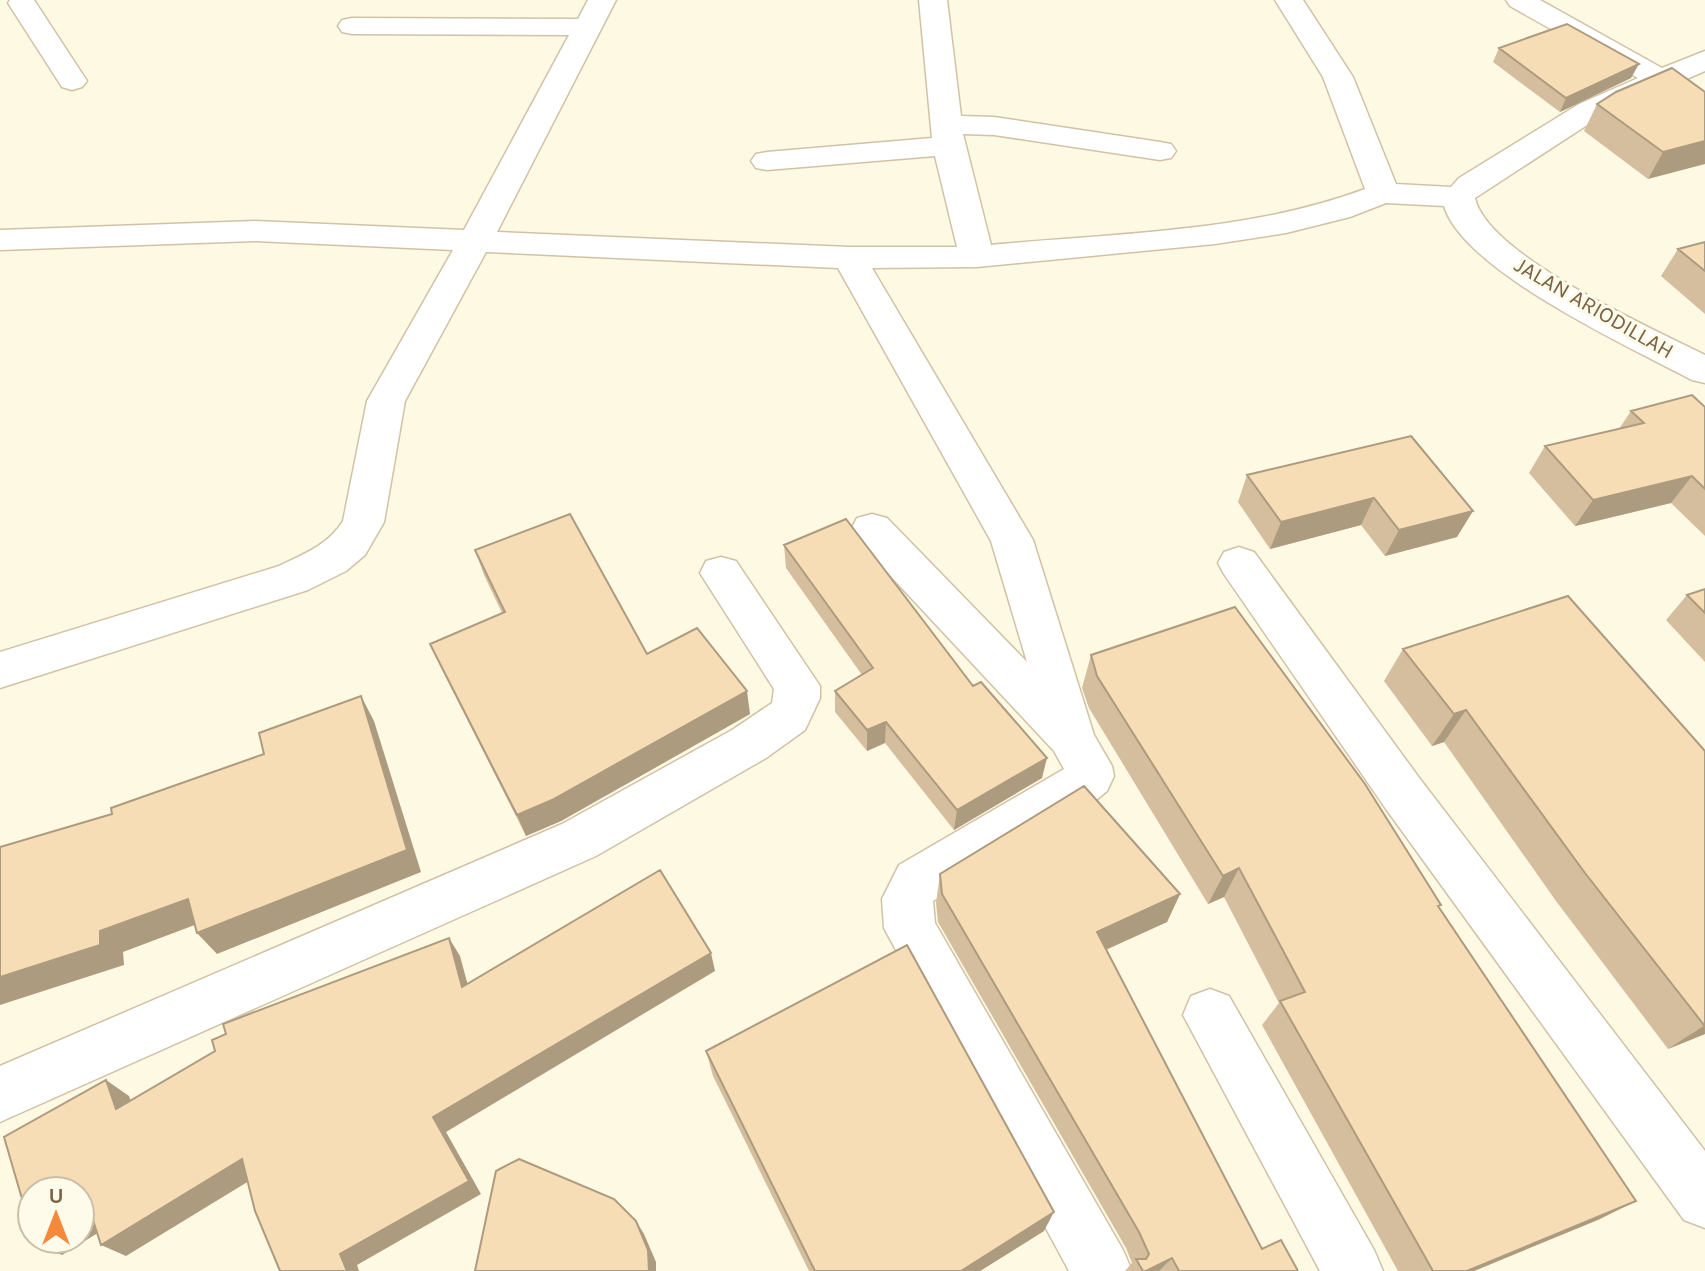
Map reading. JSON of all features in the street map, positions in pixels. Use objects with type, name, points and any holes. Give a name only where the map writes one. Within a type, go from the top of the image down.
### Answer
[{"type":"street","points":[[0,670],[293,578],[331,560],[350,544],[363,522],[386,401],[474,243],[602,0]]},
{"type":"street","points":[[933,0],[948,135],[977,257]]},
{"type":"street","points":[[1289,0],[1338,77],[1383,193]]},
{"type":"street","points":[[1520,0],[1661,79],[1705,113]]},
{"type":"street","points":[[18,4],[72,81]]},
{"type":"street","points":[[352,26],[586,27]]},
{"type":"street","points":[[0,240],[255,231],[849,258],[977,257],[1215,234],[1286,223],[1338,210],[1383,193],[1459,197],[1470,185],[1590,110],[1705,60]]},
{"type":"street","points":[[767,161],[994,126],[1160,151]]},
{"type":"street","name":"JALAN ARIODILLAH","points":[[1459,197],[1464,215],[1501,254],[1591,309],[1705,371]]},
{"type":"street","points":[[849,258],[1012,540],[1073,742]]},
{"type":"street","points":[[872,529],[1073,742],[1088,766],[1090,776],[917,881],[907,899],[910,928],[1102,1271]]},
{"type":"street","points":[[1239,563],[1403,794],[1705,1199]]},
{"type":"street","points":[[0,1094],[579,840],[749,744],[789,716],[797,698],[797,686],[721,573]]},
{"type":"street","points":[[1210,1015],[1353,1271]]},
{"type":"building","points":[[1567,24],[1639,64],[1566,98],[1499,48]]},
{"type":"building","points":[[1672,68],[1705,92],[1705,141],[1663,152],[1597,104],[1616,92]]},
{"type":"building","points":[[1705,242],[1705,271],[1678,249]]},
{"type":"building","points":[[1692,395],[1705,407],[1705,489],[1692,476],[1593,500],[1545,446],[1644,423],[1631,411]]},
{"type":"building","points":[[1411,436],[1473,511],[1399,530],[1374,498],[1281,522],[1247,475]]},
{"type":"building","points":[[570,514],[647,654],[697,628],[747,691],[552,800],[517,815],[430,644],[505,612],[475,550]]},
{"type":"building","points":[[846,519],[973,686],[981,682],[1047,758],[957,810],[886,722],[867,730],[835,691],[873,668],[784,545]]},
{"type":"building","points":[[1705,589],[1705,613],[1687,595]]},
{"type":"building","points":[[1568,596],[1705,751],[1705,1025],[1585,873],[1466,710],[1454,714],[1403,649]]},
{"type":"building","points":[[1235,607],[1365,784],[1441,905],[1438,906],[1636,1201],[1467,1271],[1433,1271],[1280,1001],[1305,992],[1239,868],[1223,876],[1097,676],[1091,655]]},
{"type":"building","points":[[361,696],[407,850],[197,933],[188,899],[100,931],[100,945],[0,977],[0,847],[112,814],[111,808],[264,754],[259,733]]},
{"type":"building","points":[[1084,786],[1180,894],[1097,932],[1262,1249],[1281,1240],[1298,1271],[1179,1271],[1172,1258],[1143,1271],[1136,1259],[1146,1259],[1149,1254],[1139,1232],[942,894],[940,874]]},
{"type":"building","points":[[660,870],[711,953],[433,1117],[469,1181],[340,1254],[347,1271],[280,1271],[255,1211],[242,1159],[101,1245],[96,1230],[96,1175],[16,1175],[16,1178],[4,1137],[106,1080],[116,1109],[215,1051],[212,1040],[226,1034],[223,1024],[449,938],[462,987]]},
{"type":"building","points":[[907,945],[1054,1212],[961,1271],[815,1271],[706,1051]]},
{"type":"building","points":[[519,1159],[614,1199],[636,1221],[648,1250],[649,1271],[475,1271],[496,1171]]}]
